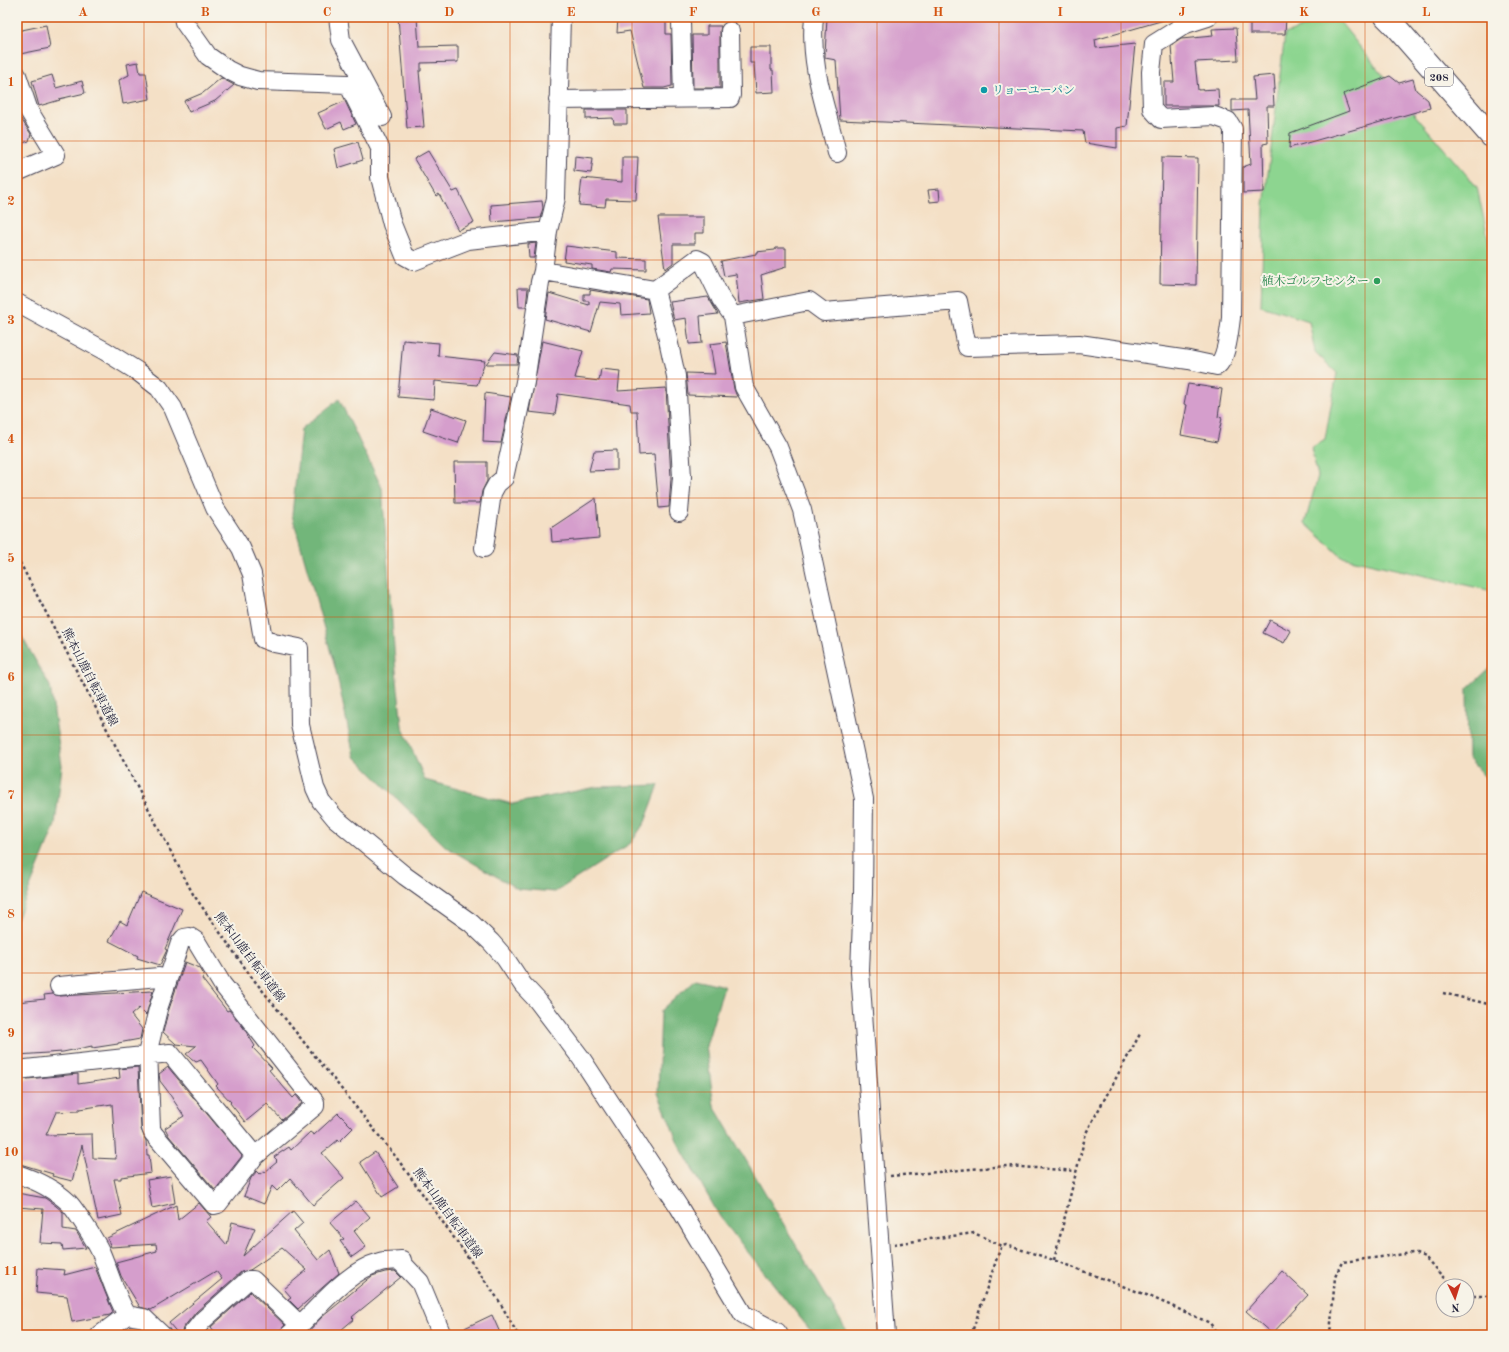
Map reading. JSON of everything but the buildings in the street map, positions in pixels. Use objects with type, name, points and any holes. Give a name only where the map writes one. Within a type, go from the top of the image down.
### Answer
[{"type":"highway","name":"208","points":[[1386,17],[1394,24],[1492,137]]},
{"type":"street","points":[[183,17],[184,22],[208,56],[228,70],[240,76],[258,81],[348,84]]},
{"type":"street","points":[[338,17],[341,40],[382,117]]},
{"type":"street","points":[[484,548],[492,493],[497,484],[504,478],[525,382],[548,230],[556,198],[561,17]]},
{"type":"street","points":[[814,17],[812,36],[815,70],[838,153]]},
{"type":"street","points":[[733,316],[809,301],[824,312],[958,301],[967,347],[1079,344],[1189,360],[1217,366],[1221,363],[1227,342],[1231,318],[1233,129],[1228,121],[1214,116],[1162,119],[1152,109],[1151,72],[1154,44],[1186,24],[1208,17]]},
{"type":"street","points":[[681,21],[683,98]]},
{"type":"street","points":[[558,100],[730,98],[730,31]]},
{"type":"street","points":[[341,40],[337,44],[348,84],[380,148],[380,177],[392,224],[405,256],[414,261],[468,240],[548,230]]},
{"type":"street","points":[[17,75],[29,111],[56,155],[17,172]]},
{"type":"street","points":[[542,271],[655,290],[697,259],[703,262],[721,299],[733,316],[744,387],[778,447],[802,510],[864,799],[863,894],[860,971],[886,1335]]},
{"type":"street","points":[[655,290],[676,376],[682,477],[679,512]]},
{"type":"street","points":[[17,303],[26,310],[105,351],[137,371],[159,388],[173,408],[215,508],[241,548],[252,574],[263,639],[274,644],[299,648],[300,725],[315,788],[321,801],[335,818],[405,876],[471,923],[505,958],[523,985],[537,1000],[585,1065],[679,1207],[743,1314],[778,1332],[779,1335]]},
{"type":"street","points":[[190,937],[196,941],[222,984],[315,1102],[315,1106],[255,1156],[218,1204],[214,1205],[153,1133],[151,1128],[148,1050],[158,1008],[167,980],[180,943],[184,938],[190,937]]},
{"type":"street","points":[[59,986],[159,977],[167,980]]},
{"type":"street","points":[[17,1070],[148,1054],[170,1053],[255,1156]]},
{"type":"street","points":[[17,1174],[44,1185],[68,1202],[100,1252],[114,1291],[127,1315]]},
{"type":"street","points":[[191,1335],[203,1320],[248,1280],[253,1280],[294,1330],[333,1292],[361,1269],[381,1262],[402,1260],[402,1263],[420,1282],[442,1335]]},
{"type":"street","points":[[100,1335],[127,1315],[144,1318],[162,1335]]},
{"type":"path","name":"熊本山鹿自転車道線","points":[[17,557],[193,894],[250,975],[396,1157],[498,1299],[518,1335]]},
{"type":"path","points":[[1443,993],[1492,1005]]},
{"type":"path","points":[[1054,1260],[1086,1132],[1140,1034]]},
{"type":"path","points":[[874,1177],[1007,1166],[1077,1171]]},
{"type":"path","points":[[879,1246],[974,1234],[1002,1246],[1006,1245],[1054,1260],[1148,1296],[1210,1323],[1218,1335]]},
{"type":"path","points":[[971,1335],[988,1279],[1002,1246]]},
{"type":"path","points":[[1328,1335],[1330,1334],[1333,1312],[1335,1277],[1342,1262],[1414,1253],[1425,1257],[1444,1278]]},
{"type":"path","points":[[1475,1296],[1492,1296]]},
{"type":"green space","name":"植木ゴルフセンター","points":[[1317,17],[1336,17],[1415,115],[1477,187],[1492,257],[1492,591],[1342,557],[1305,523],[1318,476],[1311,448],[1325,439],[1337,373],[1315,352],[1309,321],[1261,306],[1264,206],[1285,34],[1310,25]]},
{"type":"green space","points":[[339,399],[382,488],[395,661],[402,726],[425,780],[512,804],[597,787],[659,785],[645,822],[631,843],[555,892],[518,889],[446,847],[354,756],[336,671],[292,515],[301,429]]},
{"type":"green space","points":[[17,628],[50,686],[62,766],[55,825],[17,920]]},
{"type":"green space","points":[[1492,666],[1492,785],[1468,758],[1467,689]]},
{"type":"green space","points":[[696,979],[724,986],[706,1046],[714,1106],[849,1335],[814,1335],[720,1217],[679,1145],[658,1093],[661,1011]]},
{"type":"place","name":"リョーユーパン","points":[[984,90]]},
{"type":"place","name":"植木ゴルフセンター","points":[[1377,281]]}]
